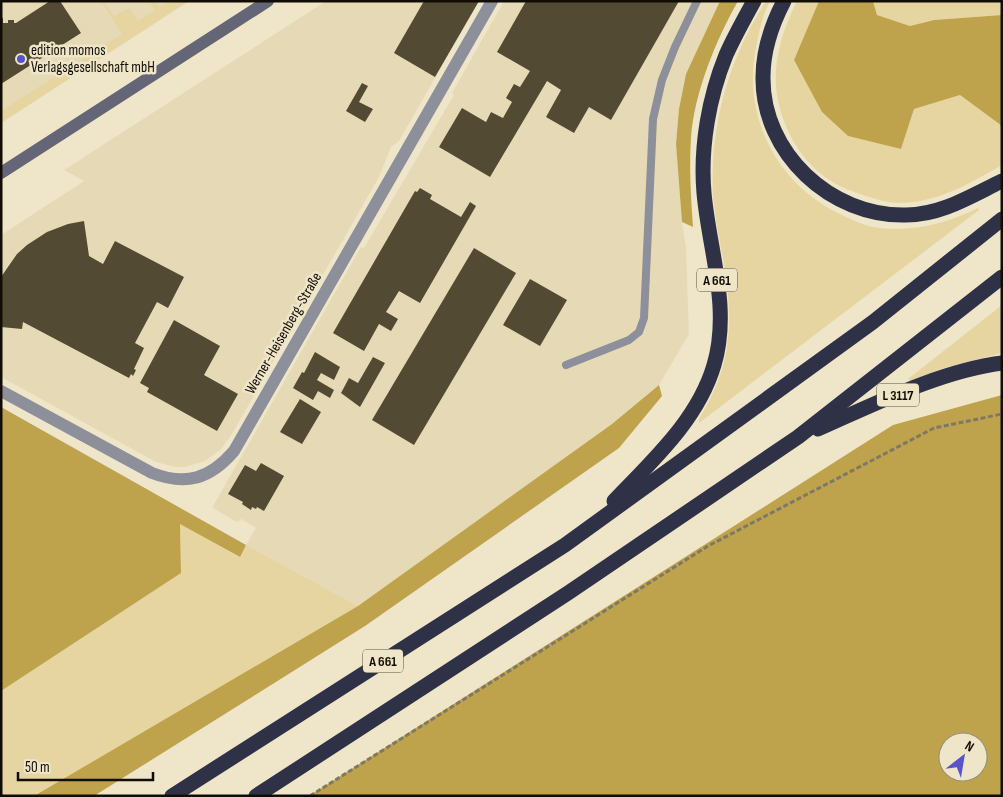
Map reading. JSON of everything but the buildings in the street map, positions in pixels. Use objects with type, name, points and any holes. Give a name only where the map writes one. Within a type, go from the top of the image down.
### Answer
[{"type":"highway","name":"A 661","points":[[592,525],[690,416],[701,397],[714,365],[718,348],[721,311],[704,192],[703,166],[706,135],[710,107],[726,56],[754,1]]},
{"type":"highway","points":[[784,1],[767,46],[763,77],[766,108],[778,138],[789,156],[816,186],[850,205],[886,214],[906,216],[930,212],[953,205],[1002,181]]},
{"type":"highway","name":"A 661","points":[[172,796],[565,545],[873,322],[1002,219]]},
{"type":"highway","points":[[256,796],[568,593],[798,437],[1002,277]]},
{"type":"highway","name":"L 3117","points":[[798,437],[914,388],[955,374],[1002,362]]},
{"type":"main road","points":[[1,173],[268,1]]},
{"type":"street","name":"Werner-Heisenberg-Straße","points":[[1,391],[162,477],[172,480],[188,479],[204,475],[219,466],[234,451],[492,1]]},
{"type":"lane","points":[[566,365],[629,340],[639,332],[644,318],[653,119],[662,80],[697,1]]},
{"type":"path","points":[[310,796],[708,546],[934,428],[1002,414]]},
{"type":"shaded area","points":[[1,1],[189,1],[1,123]]},
{"type":"shaded area","points":[[101,1],[104,1],[114,16],[129,8],[138,21],[155,10],[149,1],[155,1],[160,7],[169,1],[189,1],[1,123],[1,111],[122,34]]},
{"type":"shaded area","points":[[326,1],[479,1],[399,141],[391,147],[379,177],[232,434],[221,449],[205,461],[185,467],[175,467],[156,462],[1,377],[1,235],[84,181],[64,170]]},
{"type":"shaded area","points":[[504,1],[720,1],[686,74],[679,109],[676,144],[686,248],[689,334],[659,385],[612,424],[358,606],[246,545],[256,528],[241,519],[237,522],[213,508],[213,506],[361,247],[364,248],[454,95],[452,93]]},
{"type":"shaded area","points":[[720,1],[738,1],[707,67],[693,121],[690,160],[693,227],[682,222],[676,144],[679,109],[686,74]]},
{"type":"shaded area","points":[[766,1],[770,1],[763,18],[756,48],[753,73],[754,98],[759,121],[768,144],[781,165],[796,183],[815,199],[836,212],[862,224],[879,228],[905,229],[930,225],[955,218],[978,208],[979,210],[699,423],[699,419],[717,383],[723,365],[729,329],[728,291],[713,195],[713,169],[718,118],[724,94],[741,46]]},
{"type":"shaded area","points":[[797,1],[819,1],[794,60],[822,112],[848,136],[901,149],[914,109],[960,95],[1002,126],[1002,165],[966,185],[940,196],[927,200],[899,203],[878,200],[848,190],[818,172],[797,147],[789,133],[778,102],[776,86],[777,61],[781,43]]},
{"type":"shaded area","points":[[819,1],[873,1],[877,15],[910,26],[934,20],[1002,15],[1002,126],[960,95],[914,109],[901,149],[848,136],[822,112],[794,60]]},
{"type":"shaded area","points":[[873,1],[1002,1],[1002,15],[934,20],[910,26],[877,15]]},
{"type":"shaded area","points":[[1002,305],[1002,353],[944,368],[910,381],[908,379]]},
{"type":"shaded area","points":[[659,385],[662,396],[619,448],[365,626],[94,796],[34,796],[358,606],[612,424]]},
{"type":"shaded area","points":[[1002,395],[1002,796],[309,796],[893,425]]},
{"type":"shaded area","points":[[1,407],[246,545],[240,557],[180,524],[181,573],[1,691]]},
{"type":"shaded area","points":[[180,523],[239,557],[246,545],[358,606],[34,796],[1,796],[1,691],[181,573]]},
{"type":"place","name":"edition momos Verlagsgesellschaft mbH","points":[[21,59]]}]
